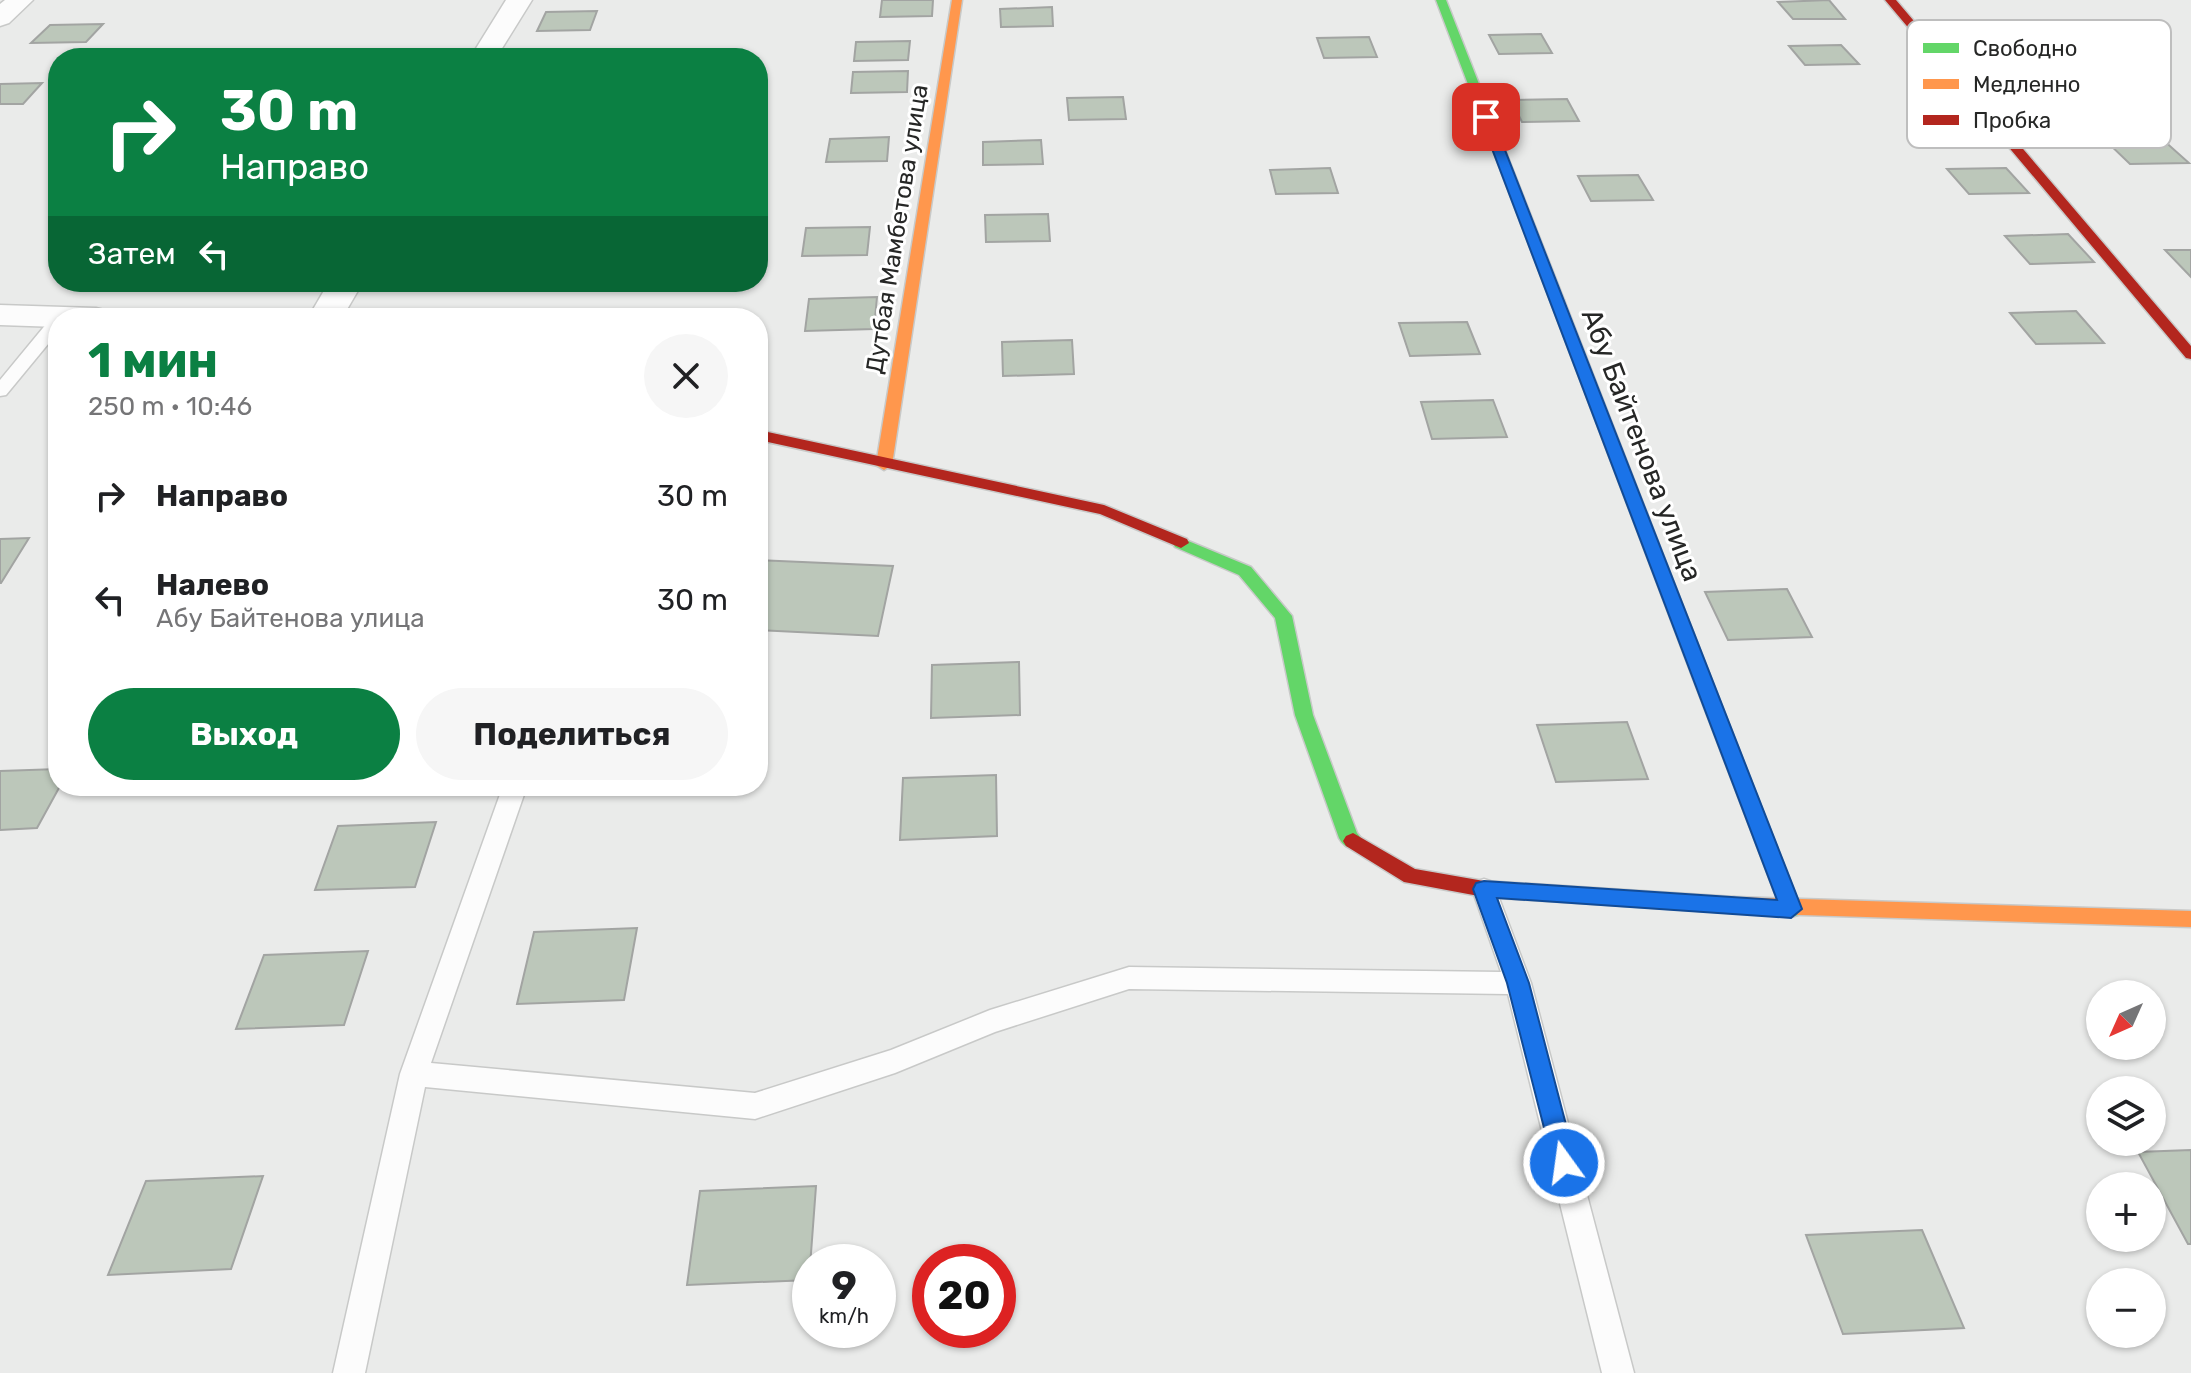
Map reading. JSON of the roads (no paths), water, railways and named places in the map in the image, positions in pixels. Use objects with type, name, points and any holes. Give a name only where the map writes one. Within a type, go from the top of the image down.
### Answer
[{"type":"street","points":[[0,18],[20,0]]},
{"type":"street","points":[[489,48],[519,0]]},
{"type":"street","name":"Дутбая Мамбетова улица","points":[[884,465],[957,0]]},
{"type":"street","name":"Абу Байтенова улица","points":[[1441,0],[1791,909]]},
{"type":"street","points":[[1890,0],[1907,20]]},
{"type":"street","points":[[2015,148],[2191,355]]},
{"type":"street","points":[[0,315],[48,318]]},
{"type":"street","points":[[768,437],[884,465],[1104,510],[1245,571],[1283,616],[1304,715],[1349,838],[1411,876],[1484,889],[1791,909],[2191,919]]},
{"type":"lane","points":[[0,391],[48,333]]},
{"type":"lane","points":[[349,1373],[414,1074],[511,796]]},
{"type":"lane","points":[[1484,889],[1518,983],[1618,1373]]},
{"type":"lane","points":[[414,1074],[755,1106],[895,1061],[990,1022],[1129,978],[1518,983]]}]
